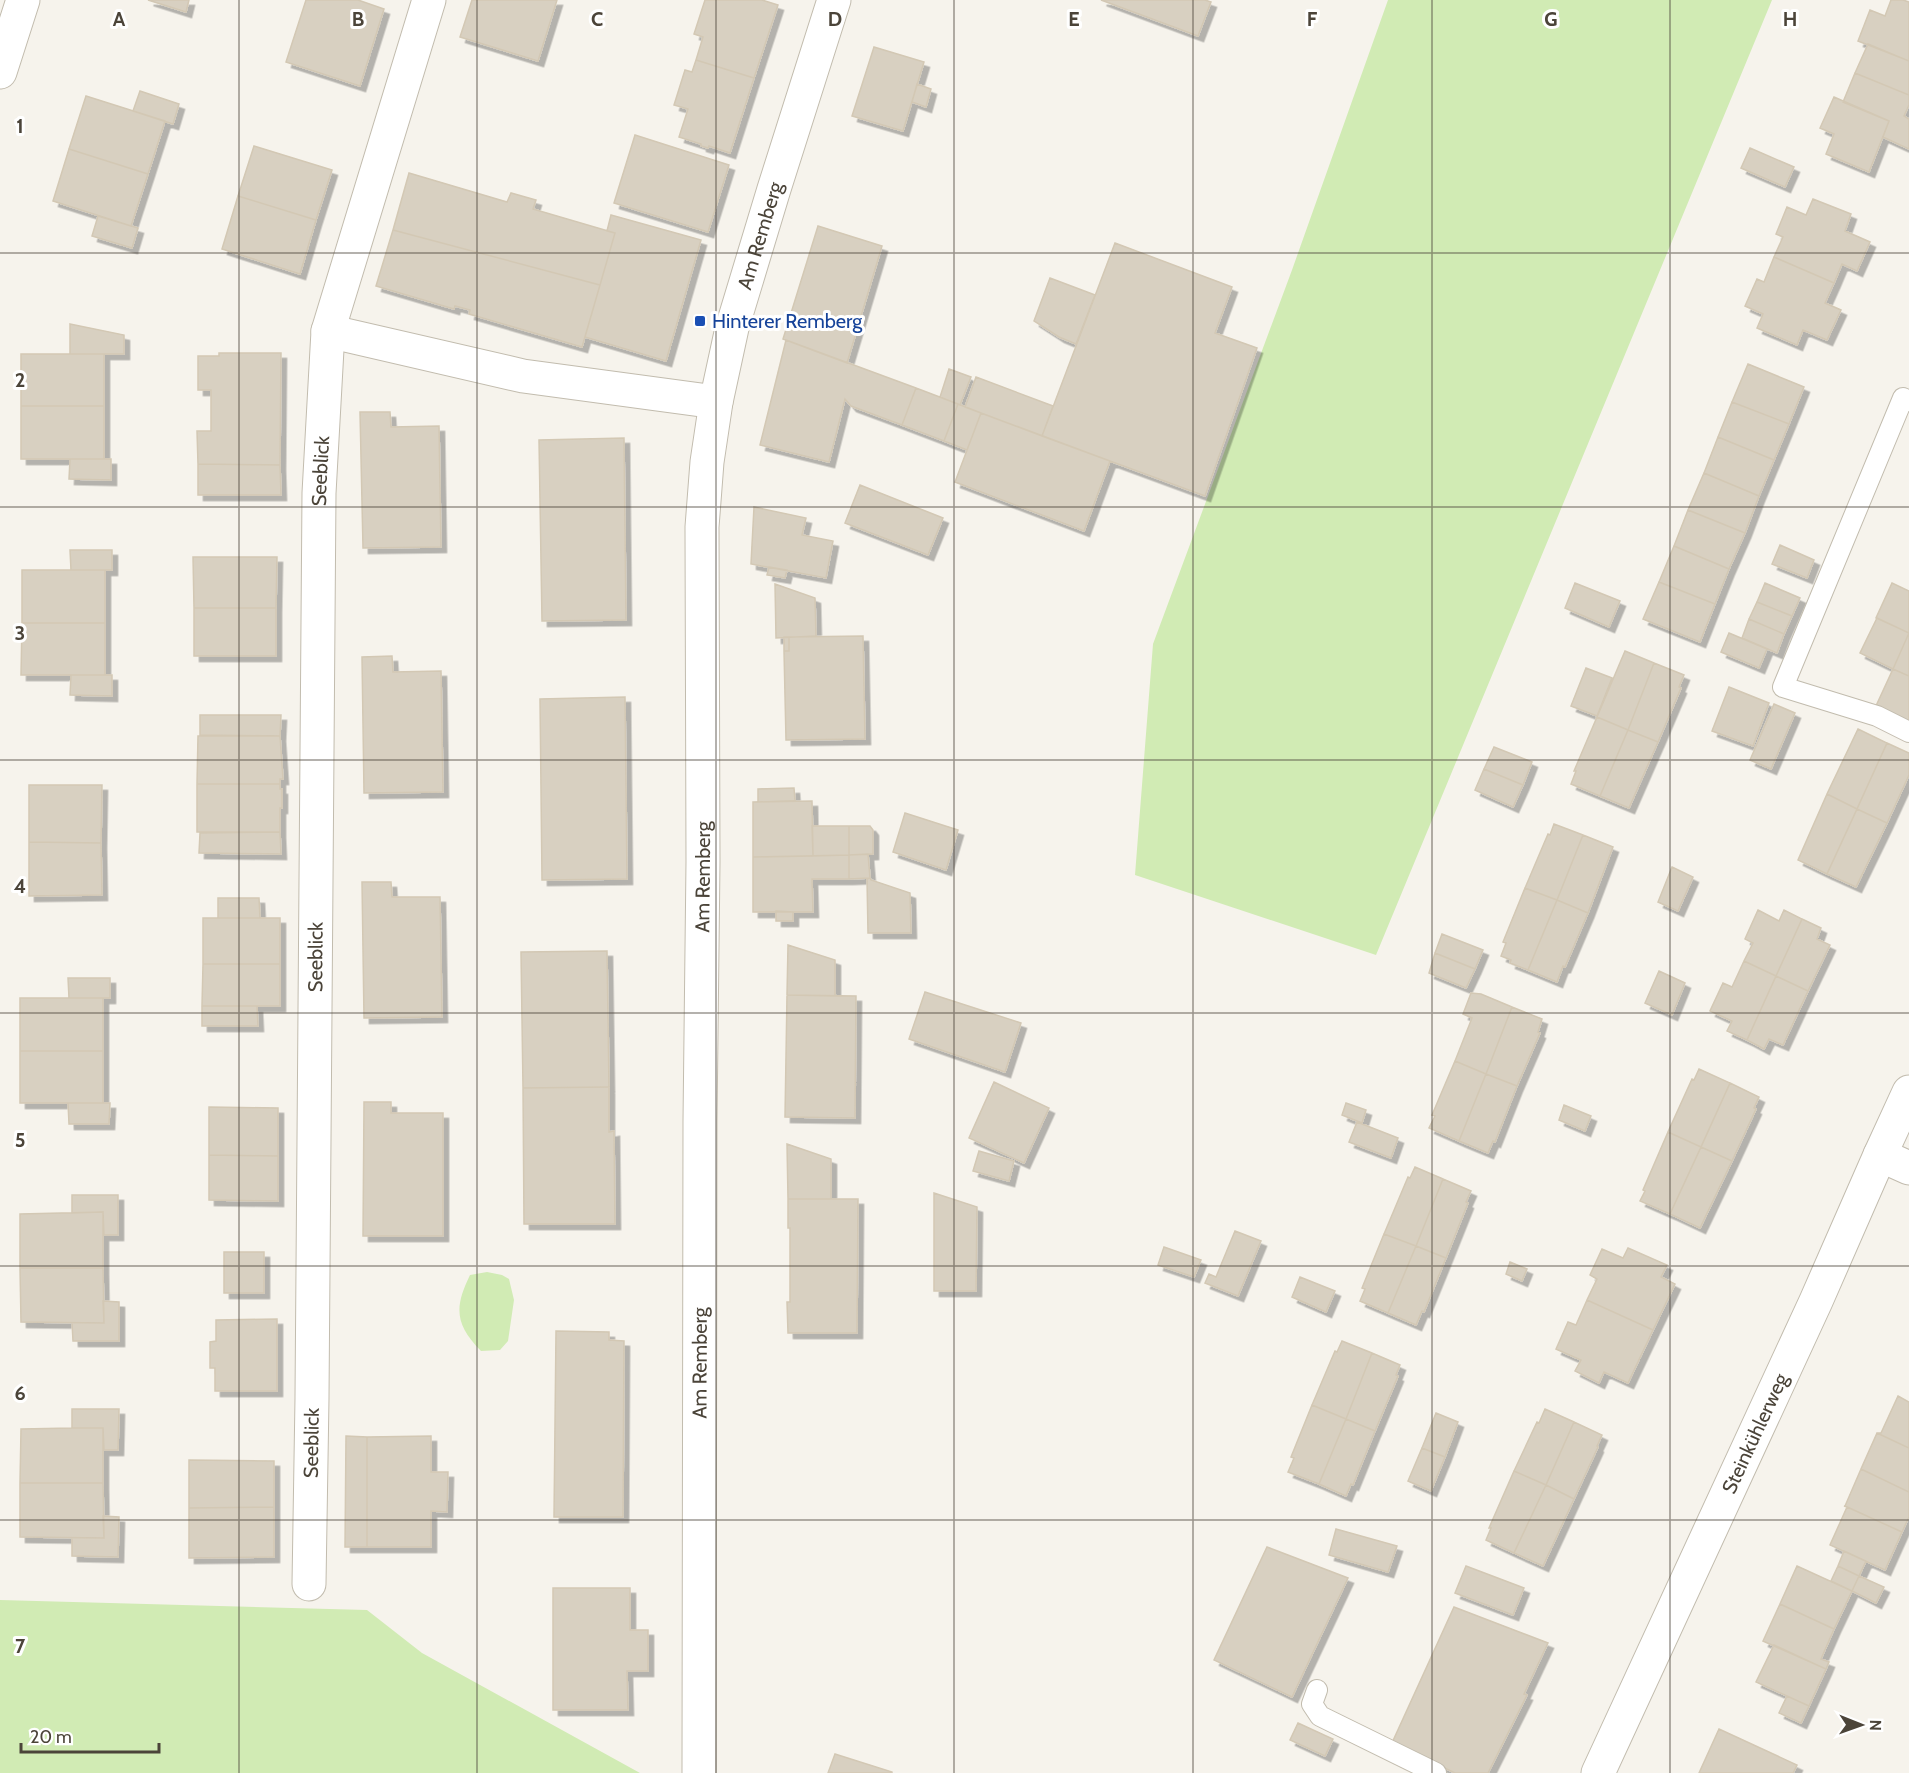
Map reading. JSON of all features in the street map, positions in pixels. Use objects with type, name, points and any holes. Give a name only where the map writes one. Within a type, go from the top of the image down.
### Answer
[{"type":"street","points":[[0,72],[23,0]]},
{"type":"street","name":"Seeblick","points":[[309,1584],[313,1387],[319,493],[328,331],[429,0]]},
{"type":"street","name":"Am Remberg","points":[[699,1773],[700,1121],[703,874],[702,527],[707,462],[716,402],[732,328],[834,0]]},
{"type":"street","points":[[328,331],[523,376],[716,402]]},
{"type":"street","name":"Steinkühlerweg","points":[[1598,1773],[1816,1301],[1909,1092]]},
{"type":"street","points":[[1880,1155],[1909,1168]]},
{"type":"lane","points":[[1909,401],[1904,398],[1783,687],[1877,716],[1909,732]]},
{"type":"lane","points":[[1317,1690],[1312,1704],[1320,1716],[1436,1773]]},
{"type":"green space","points":[[1388,0],[1772,0],[1376,955],[1135,875],[1153,644],[1292,270]]},
{"type":"green space","points":[[487,1272],[509,1279],[514,1300],[508,1341],[500,1350],[481,1351],[462,1324],[460,1306],[461,1297],[470,1275]]},
{"type":"green space","points":[[0,1600],[367,1610],[422,1653],[640,1773],[0,1773]]},
{"type":"building","points":[[148,0],[189,0],[186,12]]},
{"type":"building","points":[[306,0],[358,0],[384,9],[360,86],[286,62]]},
{"type":"building","points":[[472,0],[557,0],[538,61],[460,37]]},
{"type":"building","points":[[705,0],[762,0],[778,5],[754,78],[696,60],[703,37],[694,34]]},
{"type":"building","points":[[1101,0],[1205,0],[1211,2],[1198,36]]},
{"type":"building","points":[[1891,0],[1909,2],[1909,61],[1858,41],[1870,10],[1885,16]]},
{"type":"building","points":[[1868,44],[1909,61],[1909,95],[1855,73]]},
{"type":"building","points":[[874,47],[924,62],[903,131],[852,116]]},
{"type":"building","points":[[696,60],[754,78],[730,153],[709,146],[708,148],[701,146],[701,144],[679,137],[688,109],[674,105],[685,70],[692,72]]},
{"type":"building","points":[[1855,73],[1909,95],[1909,105],[1904,116],[1909,119],[1909,149],[1883,137],[1889,121],[1843,102]]},
{"type":"building","points":[[917,84],[931,89],[926,107],[912,102]]},
{"type":"building","points":[[140,91],[179,104],[173,124],[133,111]]},
{"type":"building","points":[[86,96],[165,121],[148,174],[69,149]]},
{"type":"building","points":[[1834,97],[1889,121],[1869,172],[1826,154],[1834,134],[1820,128]]},
{"type":"building","points":[[635,135],[729,165],[708,232],[614,203]]},
{"type":"building","points":[[254,146],[332,170],[316,220],[238,196]]},
{"type":"building","points":[[1750,148],[1794,167],[1785,187],[1741,168]]},
{"type":"building","points":[[69,149],[148,174],[131,226],[53,201]]},
{"type":"building","points":[[409,173],[507,202],[511,193],[536,200],[533,209],[615,233],[600,285],[393,230]]},
{"type":"building","points":[[238,196],[316,220],[300,274],[222,249]]},
{"type":"building","points":[[1813,199],[1851,214],[1845,231],[1870,242],[1857,271],[1842,264],[1834,283],[1774,257],[1783,237],[1776,234],[1787,207],[1806,215]]},
{"type":"building","points":[[611,215],[701,240],[666,361],[585,337],[615,233],[607,231]]},
{"type":"building","points":[[98,216],[138,228],[132,248],[92,236]]},
{"type":"building","points":[[818,226],[882,246],[847,363],[783,339]]},
{"type":"building","points":[[393,230],[600,285],[582,347],[469,314],[470,310],[455,306],[454,309],[376,286]]},
{"type":"building","points":[[1115,243],[1232,287],[1215,333],[1257,348],[1205,496],[1042,436]]},
{"type":"building","points":[[1774,257],[1834,283],[1825,303],[1841,310],[1827,340],[1803,330],[1797,345],[1757,328],[1763,314],[1745,306],[1757,279],[1764,282]]},
{"type":"building","points":[[1050,278],[1095,295],[1076,344],[1059,337],[1034,321]]},
{"type":"building","points":[[70,324],[124,335],[124,354],[70,354]]},
{"type":"building","points":[[786,340],[916,388],[902,425],[851,406],[845,399],[829,462],[760,445]]},
{"type":"building","points":[[219,353],[281,353],[280,465],[198,464],[197,431],[211,431],[211,390],[198,390],[198,356],[219,356]]},
{"type":"building","points":[[21,354],[104,354],[104,406],[21,406]]},
{"type":"building","points":[[1748,364],[1804,387],[1789,424],[1732,402]]},
{"type":"building","points":[[949,369],[971,377],[960,405],[940,397]]},
{"type":"building","points":[[976,377],[1053,406],[1042,436],[965,407]]},
{"type":"building","points":[[916,388],[958,404],[944,441],[902,425]]},
{"type":"building","points":[[1732,402],[1789,424],[1774,460],[1718,437]]},
{"type":"building","points":[[958,404],[981,413],[967,450],[944,441]]},
{"type":"building","points":[[21,406],[104,406],[104,459],[21,459]]},
{"type":"building","points":[[360,412],[390,412],[391,427],[439,426],[441,547],[363,548]]},
{"type":"building","points":[[981,413],[1110,461],[1084,531],[955,482]]},
{"type":"building","points":[[1718,437],[1774,460],[1759,496],[1704,473]]},
{"type":"building","points":[[624,438],[626,620],[542,621],[539,440]]},
{"type":"building","points":[[70,459],[111,459],[111,480],[69,479]]},
{"type":"building","points":[[198,464],[280,465],[281,495],[198,495]]},
{"type":"building","points":[[1704,473],[1759,496],[1745,533],[1688,510]]},
{"type":"building","points":[[860,485],[943,518],[928,555],[845,523]]},
{"type":"building","points":[[754,507],[806,518],[802,535],[833,541],[826,578],[751,564]]},
{"type":"building","points":[[1688,510],[1745,533],[1729,569],[1674,546]]},
{"type":"building","points":[[1780,545],[1814,560],[1807,578],[1772,564]]},
{"type":"building","points":[[1674,546],[1729,569],[1715,604],[1659,582]]},
{"type":"building","points":[[70,550],[112,550],[112,570],[71,570]]},
{"type":"building","points":[[193,557],[277,557],[276,608],[194,608]]},
{"type":"building","points":[[769,567],[787,570],[785,578],[767,575]]},
{"type":"building","points":[[22,570],[105,570],[105,623],[22,623]]},
{"type":"building","points":[[1659,582],[1715,604],[1700,642],[1643,619]]},
{"type":"building","points":[[1575,583],[1620,601],[1609,627],[1565,608]]},
{"type":"building","points":[[1765,583],[1800,598],[1792,616],[1757,602]]},
{"type":"building","points":[[1892,583],[1909,591],[1909,633],[1876,618]]},
{"type":"building","points":[[775,584],[815,598],[816,636],[776,638]]},
{"type":"building","points":[[1757,602],[1792,616],[1784,634],[1749,619]]},
{"type":"building","points":[[194,608],[276,608],[276,656],[194,656]]},
{"type":"building","points":[[1877,618],[1909,633],[1893,669],[1860,653]]},
{"type":"building","points":[[1749,619],[1784,634],[1777,653],[1742,638]]},
{"type":"building","points":[[22,623],[105,623],[105,675],[21,675]]},
{"type":"building","points":[[1729,633],[1767,649],[1759,668],[1721,652]]},
{"type":"building","points":[[1909,633],[1909,676],[1893,669]]},
{"type":"building","points":[[863,636],[865,739],[786,740],[784,651],[789,651],[789,637]]},
{"type":"building","points":[[784,637],[789,637],[789,651],[784,651]]},
{"type":"building","points":[[1625,651],[1654,663],[1628,730],[1597,717]]},
{"type":"building","points":[[392,656],[393,672],[441,671],[443,792],[364,793],[362,657]]},
{"type":"building","points":[[1654,663],[1684,675],[1679,687],[1681,688],[1658,742],[1628,730]]},
{"type":"building","points":[[1586,668],[1612,678],[1597,716],[1571,706]]},
{"type":"building","points":[[1893,669],[1909,676],[1909,721],[1876,706]]},
{"type":"building","points":[[71,675],[112,675],[112,696],[70,695]]},
{"type":"building","points":[[1729,687],[1769,703],[1753,746],[1712,731]]},
{"type":"building","points":[[625,697],[627,879],[542,880],[540,699]]},
{"type":"building","points":[[1774,704],[1795,713],[1771,769],[1750,760]]},
{"type":"building","points":[[200,715],[281,715],[280,736],[200,735]]},
{"type":"building","points":[[1597,717],[1628,730],[1600,796],[1571,784],[1576,771],[1574,771]]},
{"type":"building","points":[[1858,729],[1887,743],[1857,809],[1827,794]]},
{"type":"building","points":[[1628,730],[1658,742],[1629,808],[1600,796]]},
{"type":"building","points":[[198,736],[280,736],[283,779],[280,779],[280,784],[197,784]]},
{"type":"building","points":[[1887,743],[1909,753],[1909,775],[1887,823],[1857,809]]},
{"type":"building","points":[[1494,747],[1532,762],[1523,785],[1484,769]]},
{"type":"building","points":[[1484,769],[1523,785],[1513,807],[1475,790]]},
{"type":"building","points":[[197,784],[280,784],[282,808],[280,808],[280,832],[197,832]]},
{"type":"building","points":[[29,785],[102,785],[101,843],[29,842]]},
{"type":"building","points":[[794,788],[795,801],[758,802],[758,789]]},
{"type":"building","points":[[1827,794],[1857,809],[1827,874],[1798,860]]},
{"type":"building","points":[[812,801],[813,856],[753,857],[753,802]]},
{"type":"building","points":[[1857,809],[1887,823],[1856,887],[1827,874]]},
{"type":"building","points":[[905,813],[958,830],[946,870],[893,852]]},
{"type":"building","points":[[1554,824],[1583,835],[1557,900],[1525,888]]},
{"type":"building","points":[[812,826],[849,826],[849,855],[813,856]]},
{"type":"building","points":[[849,826],[870,826],[873,830],[873,854],[849,855]]},
{"type":"building","points":[[280,832],[281,854],[199,853],[200,833]]},
{"type":"building","points":[[1583,835],[1613,847],[1588,913],[1557,900]]},
{"type":"building","points":[[29,842],[101,843],[102,895],[29,896]]},
{"type":"building","points":[[868,854],[870,878],[849,879],[849,855]]},
{"type":"building","points":[[849,855],[849,879],[812,879],[813,912],[753,912],[753,857]]},
{"type":"building","points":[[1672,867],[1693,877],[1678,911],[1658,902]]},
{"type":"building","points":[[870,878],[910,893],[911,933],[868,933],[867,879]]},
{"type":"building","points":[[362,882],[391,882],[392,897],[440,897],[442,1017],[364,1018]]},
{"type":"building","points":[[1525,888],[1557,900],[1528,970],[1510,963],[1511,960],[1501,956],[1506,943],[1503,942]]},
{"type":"building","points":[[218,898],[259,898],[260,918],[218,918]]},
{"type":"building","points":[[1557,900],[1588,913],[1557,982],[1528,970]]},
{"type":"building","points":[[1758,910],[1779,921],[1784,910],[1802,919],[1776,976],[1744,961],[1753,943],[1745,939]]},
{"type":"building","points":[[776,911],[793,912],[793,921],[776,921]]},
{"type":"building","points":[[203,918],[280,918],[280,964],[203,964]]},
{"type":"building","points":[[1802,919],[1821,928],[1817,939],[1830,945],[1808,991],[1776,976]]},
{"type":"building","points":[[1442,934],[1483,950],[1475,969],[1435,953]]},
{"type":"building","points":[[788,945],[835,960],[835,996],[787,995]]},
{"type":"building","points":[[607,951],[609,1087],[523,1088],[521,952]]},
{"type":"building","points":[[1435,953],[1475,969],[1466,988],[1429,973]]},
{"type":"building","points":[[1744,961],[1776,976],[1747,1040],[1727,1031],[1732,1021],[1710,1011],[1723,983],[1732,987]]},
{"type":"building","points":[[203,964],[280,964],[280,1006],[202,1006]]},
{"type":"building","points":[[1659,971],[1685,983],[1672,1015],[1645,1003]]},
{"type":"building","points":[[1776,976],[1808,991],[1783,1045],[1769,1039],[1764,1049],[1747,1040]]},
{"type":"building","points":[[68,978],[110,978],[110,998],[69,998]]},
{"type":"building","points":[[925,992],[1021,1023],[1005,1072],[909,1039]]},
{"type":"building","points":[[1471,993],[1481,994],[1512,1007],[1486,1074],[1455,1061],[1472,1018],[1463,1014]]},
{"type":"building","points":[[787,995],[856,996],[855,1118],[785,1117]]},
{"type":"building","points":[[20,998],[103,998],[103,1051],[20,1051]]},
{"type":"building","points":[[202,1006],[257,1006],[258,1026],[202,1026]]},
{"type":"building","points":[[1512,1007],[1542,1019],[1538,1032],[1540,1033],[1517,1086],[1486,1074]]},
{"type":"building","points":[[20,1051],[103,1051],[103,1103],[20,1103]]},
{"type":"building","points":[[1455,1061],[1486,1074],[1459,1141],[1429,1128],[1435,1116],[1432,1115]]},
{"type":"building","points":[[1699,1069],[1730,1083],[1701,1147],[1668,1132],[1692,1079],[1694,1080]]},
{"type":"building","points":[[1486,1074],[1517,1086],[1495,1142],[1493,1141],[1488,1153],[1459,1141]]},
{"type":"building","points":[[994,1082],[1049,1108],[1024,1163],[969,1138]]},
{"type":"building","points":[[1730,1083],[1759,1097],[1754,1108],[1756,1109],[1732,1161],[1701,1147]]},
{"type":"building","points":[[609,1087],[609,1132],[614,1131],[615,1224],[524,1224],[523,1088]]},
{"type":"building","points":[[364,1102],[391,1102],[391,1113],[443,1113],[443,1236],[363,1236]]},
{"type":"building","points":[[68,1103],[110,1103],[109,1124],[69,1124]]},
{"type":"building","points":[[1346,1103],[1366,1110],[1362,1123],[1342,1115]]},
{"type":"building","points":[[1564,1105],[1591,1116],[1585,1131],[1559,1120]]},
{"type":"building","points":[[209,1107],[278,1108],[278,1156],[209,1155]]},
{"type":"building","points":[[1357,1122],[1398,1138],[1391,1158],[1349,1142]]},
{"type":"building","points":[[1668,1132],[1701,1147],[1670,1214],[1640,1201]]},
{"type":"building","points":[[787,1144],[831,1159],[831,1199],[788,1199]]},
{"type":"building","points":[[1701,1147],[1732,1161],[1700,1228],[1670,1214]]},
{"type":"building","points":[[979,1151],[1014,1161],[1009,1181],[973,1171]]},
{"type":"building","points":[[209,1155],[278,1156],[278,1201],[209,1200]]},
{"type":"building","points":[[1415,1167],[1443,1179],[1416,1246],[1384,1234],[1408,1177],[1410,1178]]},
{"type":"building","points":[[1443,1179],[1471,1191],[1446,1258],[1416,1246]]},
{"type":"building","points":[[934,1193],[977,1207],[976,1291],[934,1291]]},
{"type":"building","points":[[72,1195],[118,1195],[118,1235],[104,1235],[103,1212],[72,1213]]},
{"type":"building","points":[[788,1199],[858,1199],[857,1333],[788,1333],[790,1228],[788,1228]]},
{"type":"building","points":[[103,1212],[103,1268],[20,1268],[20,1214]]},
{"type":"building","points":[[1235,1231],[1261,1241],[1238,1296],[1205,1283],[1209,1274],[1216,1277]]},
{"type":"building","points":[[1384,1234],[1416,1246],[1388,1313],[1360,1301],[1365,1289],[1362,1288]]},
{"type":"building","points":[[1416,1246],[1446,1258],[1424,1312],[1422,1311],[1416,1325],[1388,1313]]},
{"type":"building","points":[[1164,1247],[1201,1260],[1194,1277],[1158,1265]]},
{"type":"building","points":[[1628,1248],[1667,1265],[1661,1277],[1675,1284],[1653,1330],[1587,1300],[1597,1279],[1590,1275],[1602,1249],[1623,1258]]},
{"type":"building","points":[[224,1252],[264,1252],[264,1293],[224,1293]]},
{"type":"building","points":[[1510,1262],[1527,1269],[1522,1281],[1506,1274]]},
{"type":"building","points":[[20,1268],[103,1268],[104,1323],[21,1322]]},
{"type":"building","points":[[1300,1277],[1335,1291],[1326,1312],[1292,1297]]},
{"type":"building","points":[[1587,1300],[1653,1330],[1628,1383],[1604,1372],[1599,1383],[1575,1371],[1581,1360],[1556,1349],[1568,1322],[1576,1325]]},
{"type":"building","points":[[103,1301],[119,1302],[119,1341],[73,1341],[72,1323],[104,1323]]},
{"type":"building","points":[[277,1319],[277,1391],[215,1391],[215,1368],[210,1368],[210,1342],[216,1341],[216,1320]]},
{"type":"building","points":[[556,1331],[609,1332],[609,1340],[624,1341],[623,1517],[554,1517]]},
{"type":"building","points":[[1342,1341],[1372,1353],[1346,1419],[1312,1405],[1335,1351],[1337,1352]]},
{"type":"building","points":[[1372,1353],[1400,1365],[1396,1375],[1398,1376],[1375,1431],[1346,1419]]},
{"type":"building","points":[[1898,1396],[1909,1402],[1909,1448],[1877,1433],[1881,1433]]},
{"type":"building","points":[[1312,1405],[1346,1419],[1319,1484],[1288,1472],[1294,1458],[1291,1457]]},
{"type":"building","points":[[72,1409],[119,1409],[118,1450],[104,1450],[103,1428],[72,1428]]},
{"type":"building","points":[[1545,1409],[1574,1422],[1546,1485],[1514,1471]]},
{"type":"building","points":[[1436,1413],[1458,1422],[1445,1457],[1422,1448]]},
{"type":"building","points":[[1346,1419],[1375,1431],[1353,1485],[1351,1484],[1346,1496],[1319,1484]]},
{"type":"building","points":[[1574,1422],[1602,1435],[1574,1499],[1546,1485]]},
{"type":"building","points":[[103,1428],[103,1483],[20,1483],[21,1429]]},
{"type":"building","points":[[1877,1433],[1909,1448],[1909,1492],[1861,1469]]},
{"type":"building","points":[[346,1436],[367,1437],[367,1547],[345,1547]]},
{"type":"building","points":[[431,1436],[431,1472],[448,1472],[447,1512],[431,1511],[431,1547],[367,1547],[367,1437]]},
{"type":"building","points":[[1422,1448],[1445,1457],[1431,1491],[1408,1481]]},
{"type":"building","points":[[189,1460],[274,1461],[274,1507],[189,1508]]},
{"type":"building","points":[[1861,1469],[1909,1492],[1909,1517],[1902,1532],[1845,1506]]},
{"type":"building","points":[[1514,1471],[1546,1485],[1514,1553],[1486,1540]]},
{"type":"building","points":[[20,1483],[103,1483],[104,1538],[20,1537]]},
{"type":"building","points":[[1546,1485],[1574,1499],[1543,1566],[1514,1553]]},
{"type":"building","points":[[1845,1506],[1902,1532],[1885,1570],[1830,1545],[1847,1507]]},
{"type":"building","points":[[274,1507],[274,1557],[189,1558],[189,1508]]},
{"type":"building","points":[[103,1516],[119,1517],[118,1557],[72,1556],[72,1538],[104,1538]]},
{"type":"building","points":[[1336,1529],[1397,1546],[1388,1572],[1329,1555]]},
{"type":"building","points":[[1267,1547],[1348,1578],[1292,1697],[1214,1660]]},
{"type":"building","points":[[1844,1551],[1866,1561],[1859,1576],[1838,1566]]},
{"type":"building","points":[[1466,1566],[1524,1588],[1513,1615],[1455,1593]]},
{"type":"building","points":[[1797,1566],[1852,1591],[1834,1629],[1780,1604]]},
{"type":"building","points":[[1838,1566],[1859,1576],[1852,1591],[1831,1581]]},
{"type":"building","points":[[1859,1576],[1884,1587],[1876,1603],[1852,1591]]},
{"type":"building","points":[[553,1588],[630,1588],[630,1630],[648,1630],[648,1671],[627,1671],[628,1710],[553,1710]]},
{"type":"building","points":[[1780,1604],[1834,1629],[1821,1659],[1829,1662],[1826,1669],[1763,1641]]},
{"type":"building","points":[[1454,1607],[1548,1643],[1524,1694],[1527,1695],[1488,1773],[1455,1773],[1392,1743]]},
{"type":"building","points":[[1774,1645],[1826,1669],[1809,1706],[1756,1682]]},
{"type":"building","points":[[1787,1696],[1809,1706],[1801,1723],[1779,1713]]},
{"type":"building","points":[[1298,1723],[1333,1739],[1325,1756],[1290,1740]]},
{"type":"building","points":[[1719,1729],[1797,1765],[1793,1773],[1699,1773]]},
{"type":"building","points":[[835,1754],[892,1772],[892,1773],[828,1773]]},
{"type":"place","name":"Hinterer Remberg","points":[[700,321]]}]
